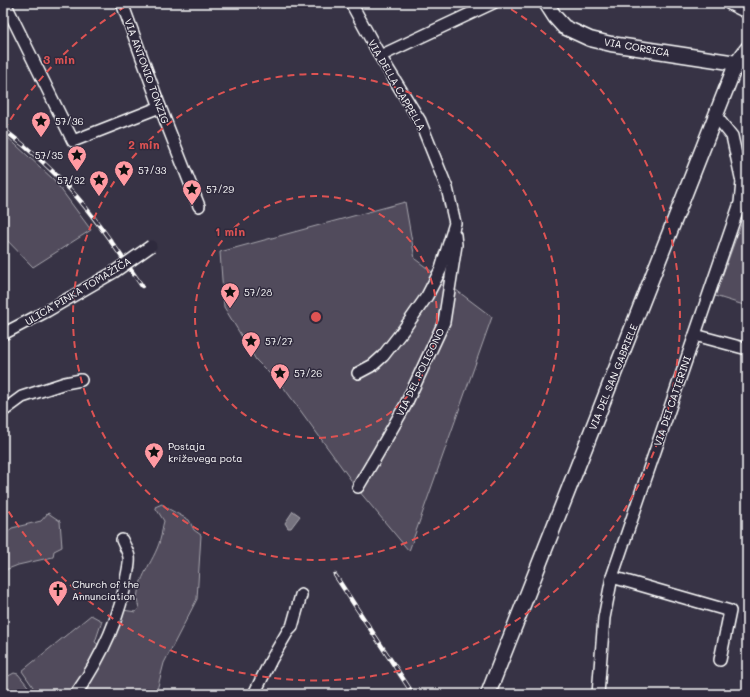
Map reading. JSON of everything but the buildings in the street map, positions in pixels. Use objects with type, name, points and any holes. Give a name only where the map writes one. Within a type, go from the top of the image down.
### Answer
[{"type":"main road","name":"VIA CORSICA","points":[[546,3],[564,27],[590,39],[742,62]]},
{"type":"main road","points":[[731,3],[747,11]]},
{"type":"main road","name":"VIA DEL SAN GABRIELE","points":[[488,694],[716,116],[728,87],[747,50]]},
{"type":"street","points":[[5,3],[73,141],[160,108]]},
{"type":"street","name":"VIA ANTONIO TONZIG","points":[[122,3],[160,108],[199,206]]},
{"type":"street","name":"VIA DELLA CAPPELLA","points":[[351,3],[380,56],[420,121],[448,188],[455,223],[441,268],[426,296],[404,329],[382,356],[373,365],[358,373]]},
{"type":"street","points":[[380,56],[493,3]]},
{"type":"street","name":"VIA DEI CATTERINI","points":[[598,694],[604,618],[612,577],[740,203],[742,182],[732,136],[716,116]]},
{"type":"street","name":"VIA DEL POLIGONO","points":[[358,487],[405,406],[444,322],[456,245],[455,223]]},
{"type":"street","name":"ULICA PINKA TOMAŽIČA","points":[[3,334],[47,311],[114,272],[151,246]]},
{"type":"street","points":[[695,335],[747,349]]},
{"type":"street","points":[[3,411],[22,397],[65,383],[81,380]]},
{"type":"street","points":[[76,694],[95,664],[112,629],[121,604],[126,582],[129,556],[122,540]]},
{"type":"street","points":[[612,577],[730,611],[720,660]]},
{"type":"street","points":[[254,694],[271,660],[288,631],[292,627],[301,595]]},
{"type":"shaded area","points":[[3,133],[54,180],[91,230],[33,267],[3,236]]},
{"type":"shaded area","points":[[405,202],[415,259],[492,317],[409,551],[359,491],[284,388],[256,360],[224,307],[220,252]]},
{"type":"shaded area","points":[[747,208],[747,306],[715,296]]},
{"type":"shaded area","points":[[162,504],[189,520],[194,530],[201,535],[197,599],[164,663],[156,694],[80,694],[123,610],[136,612],[139,608],[137,599],[138,591],[161,538],[164,521],[155,507]]},
{"type":"shaded area","points":[[293,511],[300,516],[291,528],[288,528],[285,523]]},
{"type":"shaded area","points":[[48,513],[60,521],[62,547],[54,551],[53,557],[18,565],[3,571],[3,536],[12,528],[41,521]]},
{"type":"shaded area","points":[[91,615],[102,621],[95,642],[99,645],[92,660],[70,694],[3,694],[3,679],[14,673],[18,674],[31,690],[33,687],[22,671]]},
{"type":"railway","points":[[3,129],[42,161],[77,197],[103,230],[142,286]]},
{"type":"railway","points":[[335,575],[413,694]]},
{"type":"place","name":"57/36","points":[[41,138]]},
{"type":"place","name":"57/35","points":[[77,172]]},
{"type":"place","name":"57/33","points":[[124,187]]},
{"type":"place","name":"57/32","points":[[99,197]]},
{"type":"place","name":"57/29","points":[[192,206]]},
{"type":"place","name":"57/28","points":[[230,309]]},
{"type":"place","name":"57/27","points":[[251,358]]},
{"type":"place","name":"57/26","points":[[280,390]]},
{"type":"place","name":"Postaja križevega pota","points":[[154,469]]},
{"type":"place","name":"Church of the Annunciation","points":[[58,607]]}]
